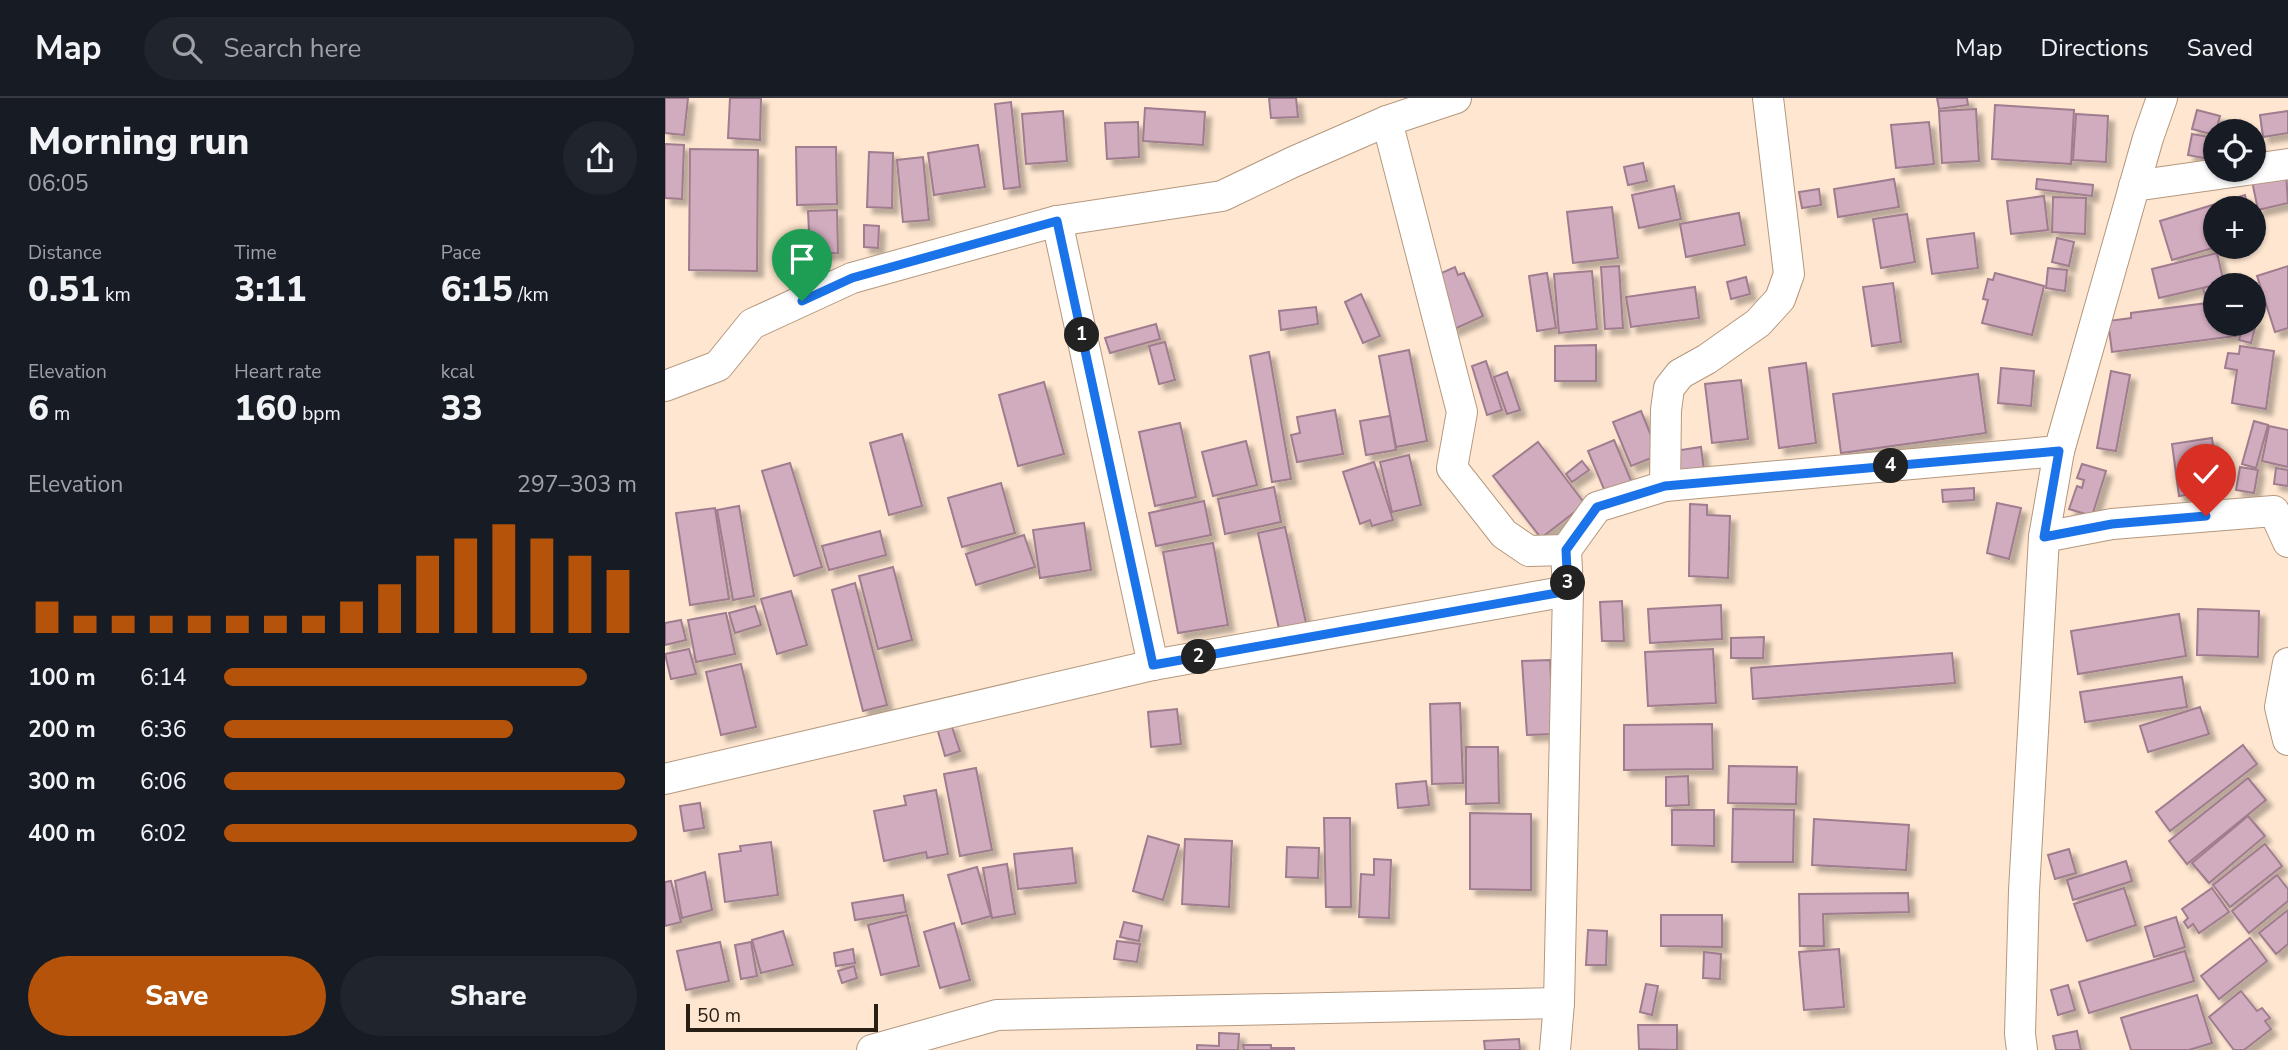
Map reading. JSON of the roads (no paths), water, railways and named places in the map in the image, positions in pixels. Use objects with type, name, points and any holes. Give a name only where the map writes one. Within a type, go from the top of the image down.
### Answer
[{"type":"street","points":[[665,386],[717,366],[752,324],[852,278],[1057,221],[1222,196],[1387,121],[1456,98]]},
{"type":"street","points":[[1665,486],[1669,387],[1680,374],[1707,359],[1758,323],[1780,299],[1789,274],[1768,98]]},
{"type":"street","points":[[2022,1050],[2020,1034],[2024,891],[2044,537],[2059,451],[2162,98]]},
{"type":"street","points":[[1387,121],[1462,412],[1451,468],[1504,534],[1529,551],[1566,550]]},
{"type":"street","points":[[2134,187],[2288,164]]},
{"type":"street","points":[[1057,221],[1153,665]]},
{"type":"street","points":[[1555,1050],[1559,1003],[1568,591],[1566,550],[1597,507],[1665,486],[2059,451]]},
{"type":"street","points":[[2044,537],[2112,524],[2274,511],[2288,542]]},
{"type":"street","points":[[665,779],[1153,665],[1568,591]]},
{"type":"street","points":[[2288,663],[2280,707],[2288,740]]},
{"type":"street","points":[[872,1050],[997,1015],[1559,1003]]}]
